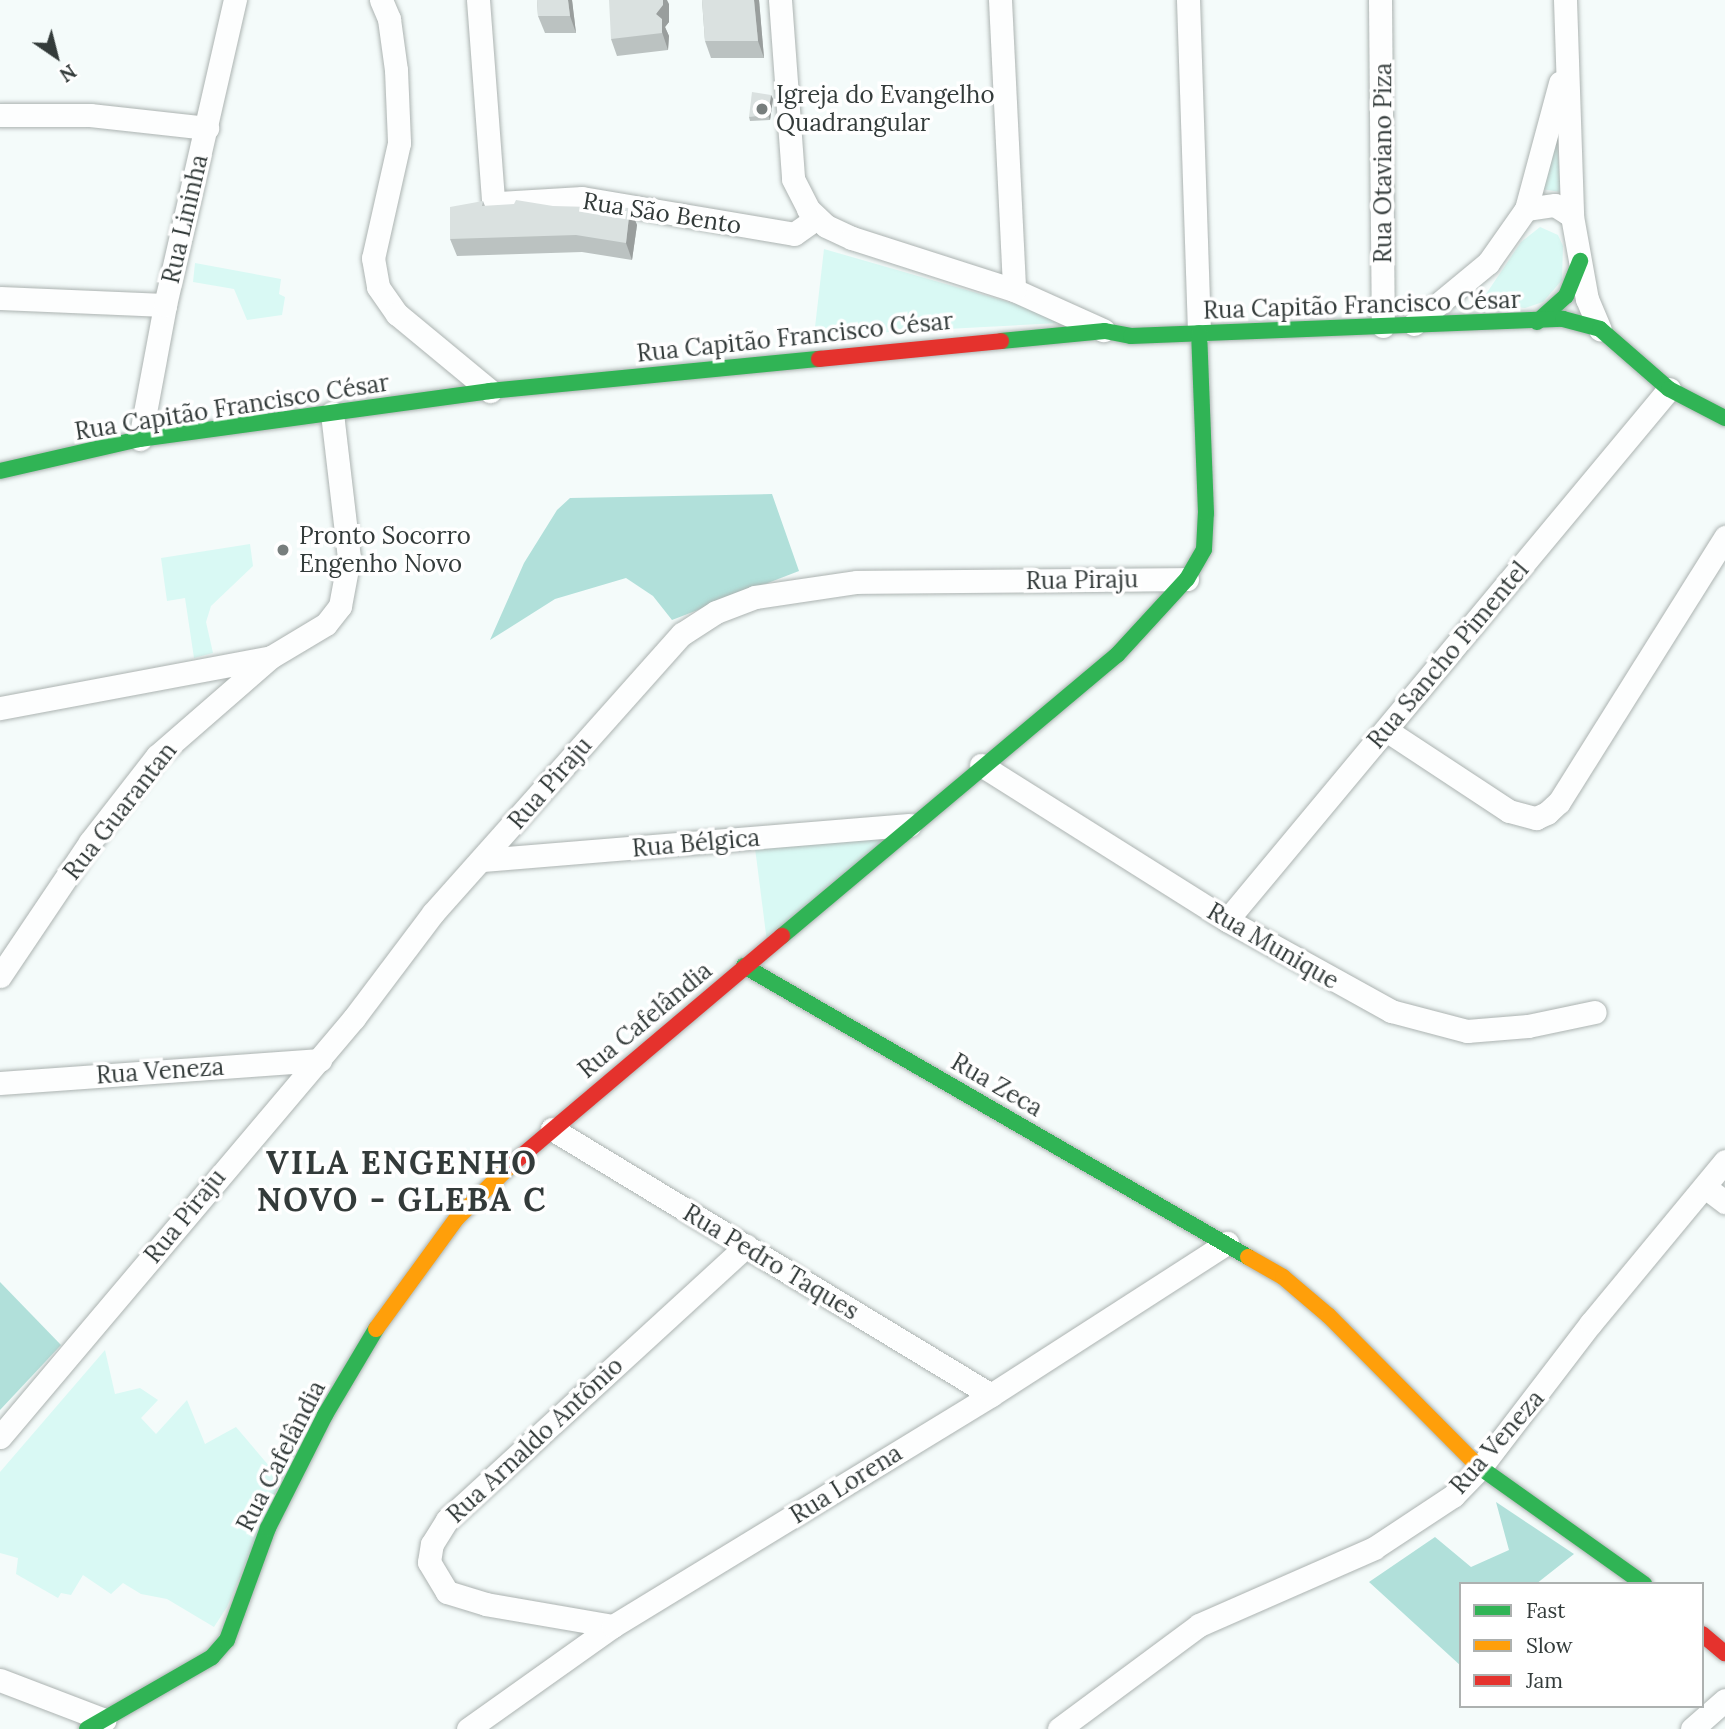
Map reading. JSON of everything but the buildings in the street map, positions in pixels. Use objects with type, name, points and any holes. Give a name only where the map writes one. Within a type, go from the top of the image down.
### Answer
[{"type":"street","name":"Rua Lininha","points":[[140,439],[165,305],[235,0]]},
{"type":"street","points":[[381,0],[389,19],[396,70],[399,144],[373,258],[378,286],[397,314],[490,391]]},
{"type":"street","name":"Rua São Bento","points":[[478,0],[493,199],[499,203],[582,198],[794,234],[817,218]]},
{"type":"street","points":[[780,0],[793,178],[799,195],[817,218],[852,238],[1014,290],[1105,331]]},
{"type":"street","points":[[1000,0],[1014,290]]},
{"type":"street","points":[[1188,0],[1199,333]]},
{"type":"street","name":"Rua Otaviano Piza","points":[[1380,0],[1383,326]]},
{"type":"street","points":[[1565,0],[1572,216],[1580,261],[1600,330],[1669,389],[1725,418]]},
{"type":"street","points":[[1414,324],[1488,263],[1526,209],[1566,67]]},
{"type":"street","points":[[0,115],[90,115],[207,128]]},
{"type":"street","points":[[1526,209],[1555,205],[1572,216]]},
{"type":"street","points":[[1537,322],[1566,296],[1580,261]]},
{"type":"street","points":[[0,298],[165,305]]},
{"type":"street","name":"Rua Capitão Francisco César","points":[[0,471],[140,439],[490,391],[1105,331],[1131,336],[1563,319],[1600,330]]},
{"type":"street","name":"Rua Cafelândia","points":[[96,1724],[212,1657],[227,1640],[268,1528],[325,1415],[389,1307],[457,1218],[552,1129],[981,765],[1117,655],[1187,579],[1204,549],[1206,513],[1199,333]]},
{"type":"street","name":"Rua Sancho Pimentel","points":[[1227,920],[1669,389]]},
{"type":"street","name":"Rua Guarantan","points":[[0,976],[90,842],[157,756],[271,657],[326,624],[340,606],[347,582],[349,558],[332,413]]},
{"type":"street","points":[[1386,730],[1509,811],[1536,818],[1547,813],[1559,802],[1725,537]]},
{"type":"street","name":"Rua Piraju","points":[[0,1437],[216,1176],[320,1060],[433,913],[682,634],[716,612],[755,597],[857,582],[1187,579]]},
{"type":"street","points":[[0,708],[271,657]]},
{"type":"street","name":"Rua Munique","points":[[981,765],[1227,920],[1369,1000],[1442,1028],[1496,1031],[1595,1013]]},
{"type":"street","name":"Rua Bélgica","points":[[482,860],[910,825]]},
{"type":"street","name":"Rua Zeca","points":[[744,966],[1227,1243],[1310,1297],[1392,1384],[1480,1468],[1641,1582]]},
{"type":"street","name":"Rua Veneza","points":[[0,1083],[320,1060]]},
{"type":"street","name":"Rua Pedro Taques","points":[[552,1129],[991,1395]]},
{"type":"street","name":"Rua Veneza","points":[[1059,1729],[1199,1625],[1374,1548],[1453,1496],[1480,1468],[1591,1323],[1725,1161]]},
{"type":"street","points":[[1705,1188],[1725,1202]]},
{"type":"street","name":"Rua Lorena","points":[[468,1729],[613,1626],[991,1395],[1227,1243]]},
{"type":"street","name":"Rua Arnaldo Antônio","points":[[613,1626],[486,1604],[447,1592],[429,1562],[432,1544],[447,1520],[746,1246]]},
{"type":"street","points":[[1704,1635],[1725,1653]]},
{"type":"street","points":[[0,1680],[96,1724]]},
{"type":"street","points":[[1692,1729],[1725,1700]]},
{"type":"green space","points":[[1555,119],[1561,192],[1533,188]]},
{"type":"green space","points":[[1540,227],[1558,235],[1563,246],[1562,280],[1543,302],[1525,308],[1480,303],[1521,242]]},
{"type":"green space","points":[[824,249],[1078,322],[814,336]]},
{"type":"green space","points":[[195,263],[281,279],[279,294],[285,297],[282,315],[247,320],[234,289],[193,282]]},
{"type":"green space","points":[[250,544],[253,566],[211,606],[206,622],[213,653],[194,658],[185,598],[167,601],[161,558]]},
{"type":"green space","points":[[899,829],[767,942],[755,848]]},
{"type":"green space","points":[[105,1350],[115,1394],[140,1388],[158,1400],[141,1418],[156,1434],[187,1400],[205,1444],[236,1427],[281,1480],[227,1607],[214,1627],[167,1599],[141,1594],[123,1583],[111,1594],[83,1575],[71,1595],[61,1593],[58,1598],[16,1574],[18,1558],[0,1553],[0,1472]]},
{"type":"shaded area","points":[[772,494],[799,571],[672,620],[653,596],[626,578],[555,599],[490,640],[524,563],[557,510],[570,498]]},
{"type":"shaded area","points":[[0,1282],[61,1345],[0,1410]]},
{"type":"shaded area","points":[[1496,1502],[1574,1554],[1539,1582],[1459,1582],[1459,1664],[1369,1582],[1435,1537],[1471,1567],[1509,1550]]},
{"type":"traffic: fast","points":[[1537,322],[1566,296],[1580,261]]},
{"type":"traffic: fast","points":[[1001,341],[1105,331],[1131,336],[1563,319],[1600,329],[1669,389],[1725,418]]},
{"type":"traffic: fast","points":[[782,936],[1117,655],[1187,579],[1204,549],[1206,513],[1199,333]]},
{"type":"traffic: fast","points":[[0,471],[140,439],[490,391],[819,359]]},
{"type":"traffic: fast","points":[[744,966],[1248,1257]]},
{"type":"traffic: fast","points":[[87,1729],[212,1657],[227,1640],[268,1528],[325,1415],[376,1329]]},
{"type":"traffic: fast","points":[[1478,1466],[1641,1582]]},
{"type":"traffic: slow","points":[[376,1329],[457,1218],[511,1165]]},
{"type":"traffic: slow","points":[[1248,1257],[1283,1277],[1329,1316],[1478,1466]]},
{"type":"traffic: jam","points":[[819,359],[1001,341]]},
{"type":"traffic: jam","points":[[511,1165],[782,936]]},
{"type":"traffic: jam","points":[[1704,1636],[1725,1653]]},
{"type":"place","name":"Igreja do Evangelho Quadrangular","points":[[762,109]]},
{"type":"place","name":"Pronto Socorro Engenho Novo","points":[[283,550]]},
{"type":"district","name":"VILA ENGENHO NOVO - GLEBA C","points":[[402,1182]]}]
